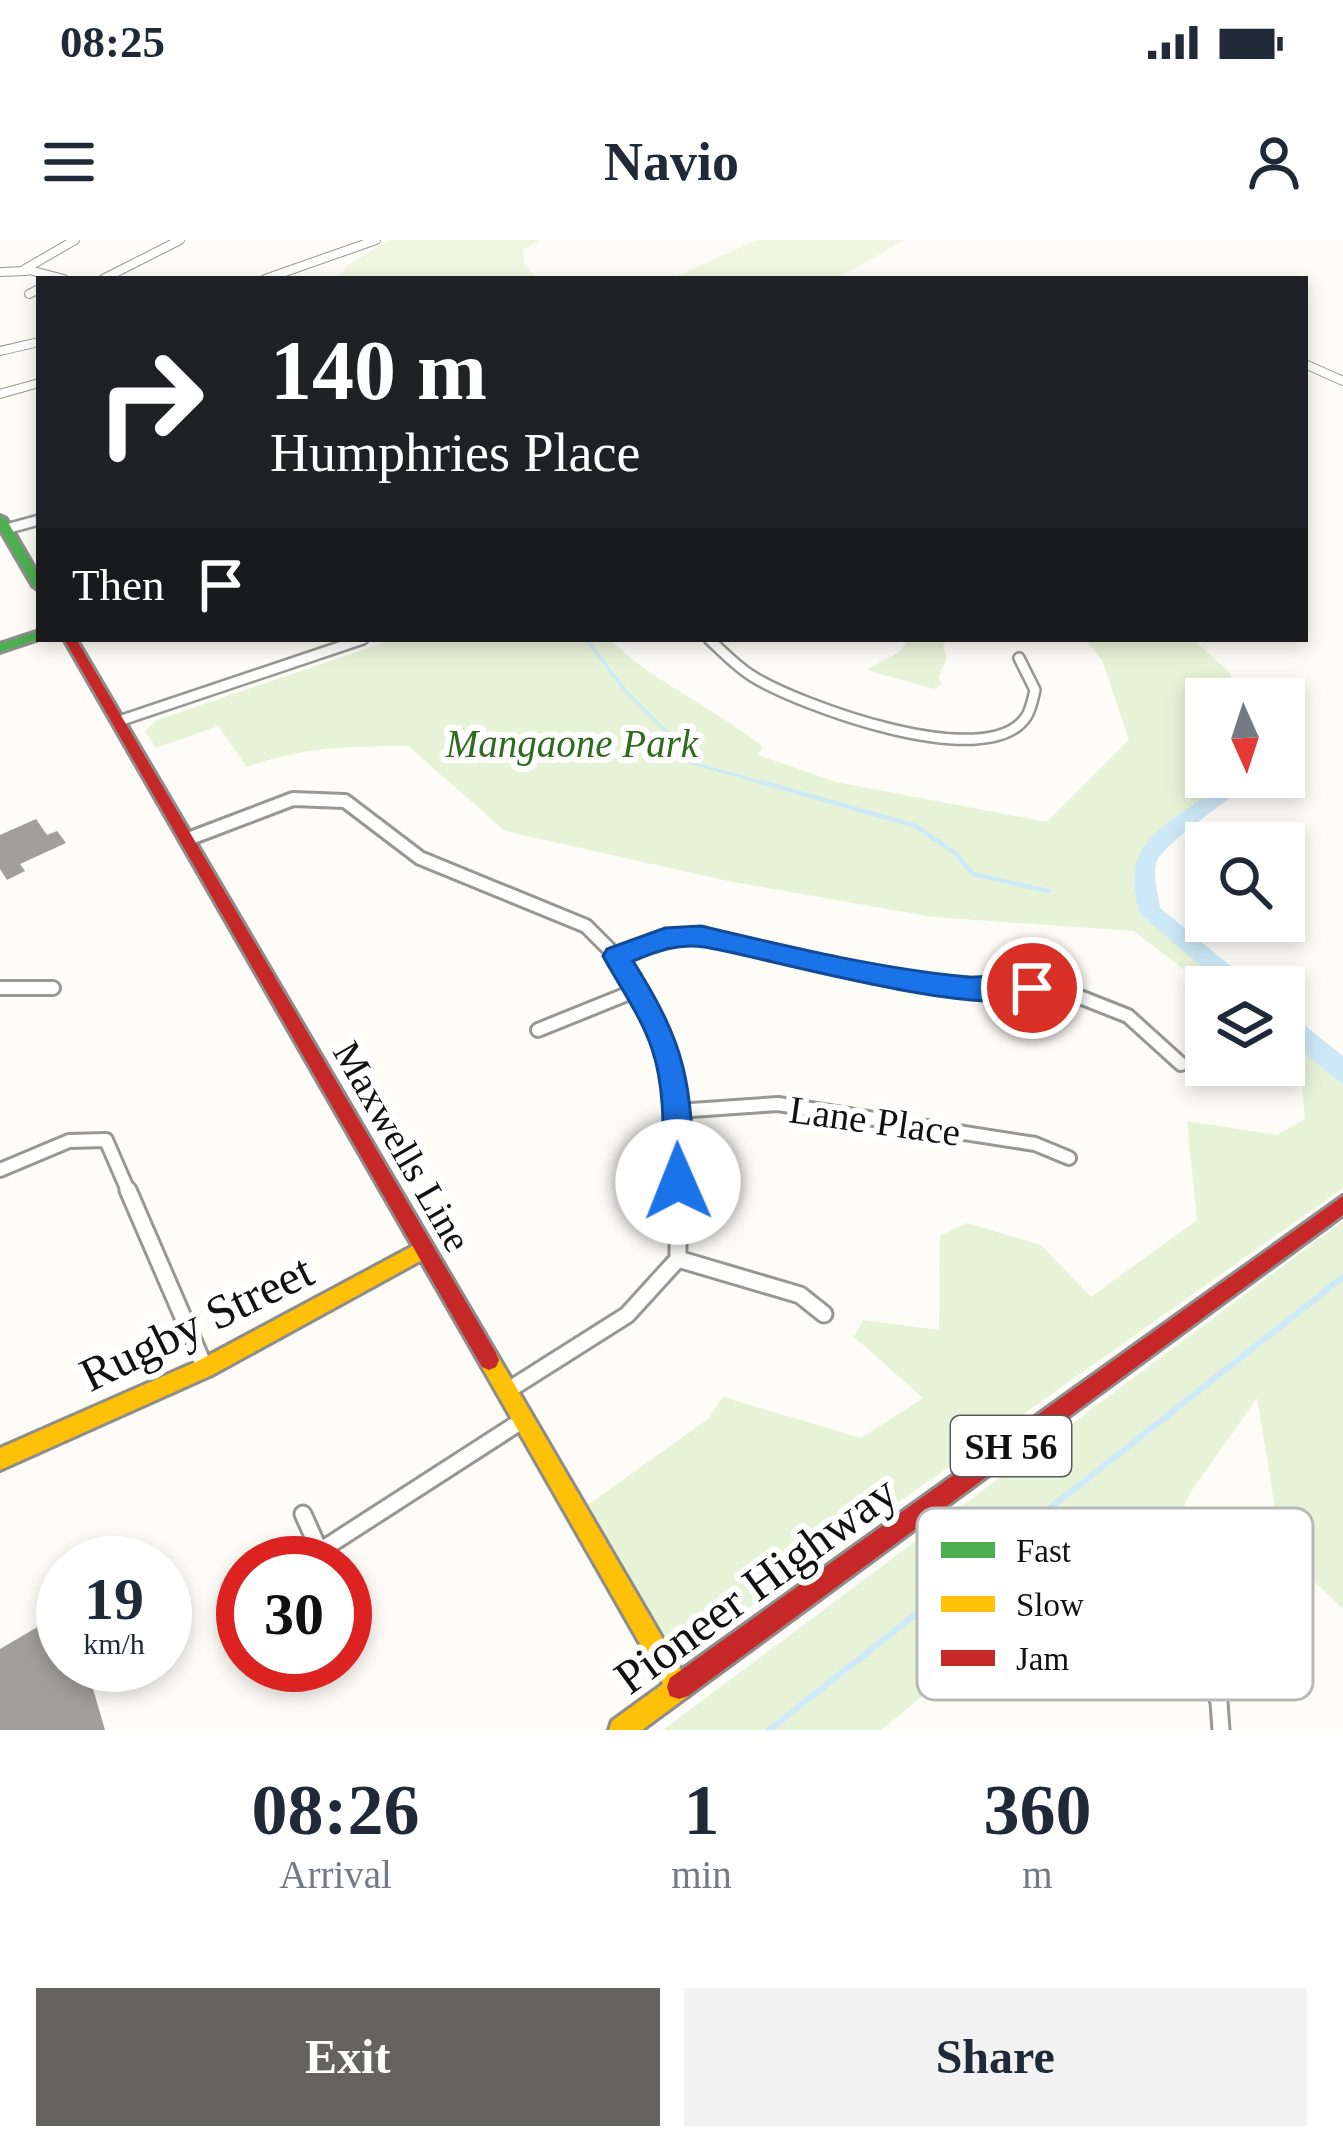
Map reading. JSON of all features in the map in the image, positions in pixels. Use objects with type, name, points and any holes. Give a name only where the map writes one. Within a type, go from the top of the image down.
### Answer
[{"type":"main road","points":[[3,524],[36,581]]},
{"type":"main road","points":[[0,648],[36,636]]},
{"type":"main road","name":"Maxwells Line","points":[[72,642],[679,1687]]},
{"type":"main road","name":"Pioneer Highway","points":[[925,1508],[1343,1204]]},
{"type":"main road","name":"Rugby Street","points":[[0,1459],[205,1368],[424,1249]]},
{"type":"main road","name":"Pioneer Highway","points":[[621,1730],[917,1514]]},
{"type":"street","points":[[26,271],[29,263],[75,240]]},
{"type":"street","points":[[110,276],[180,240]]},
{"type":"street","points":[[274,276],[376,240]]},
{"type":"street","points":[[0,272],[48,276]]},
{"type":"street","points":[[29,295],[36,291]]},
{"type":"street","points":[[0,351],[36,343]]},
{"type":"street","points":[[1308,365],[1343,381]]},
{"type":"street","points":[[0,394],[36,383]]},
{"type":"street","points":[[3,524],[36,520]]},
{"type":"street","points":[[119,721],[354,642]]},
{"type":"street","points":[[712,642],[741,668],[778,689],[908,733],[949,741],[990,738],[1026,718],[1035,690],[1019,658]]},
{"type":"street","points":[[188,839],[293,799],[345,801],[420,858],[586,926],[616,956],[637,990],[662,1035],[677,1111],[678,1259],[627,1315],[507,1391]]},
{"type":"street","points":[[616,956],[665,938],[701,936],[875,977],[1067,992],[1128,1016],[1181,1064]]},
{"type":"street","points":[[0,988],[53,988]]},
{"type":"street","points":[[538,1030],[637,990]]},
{"type":"street","name":"Lane Place","points":[[677,1111],[778,1105],[1035,1144],[1069,1158]]},
{"type":"street","points":[[0,1170],[69,1141],[106,1140],[205,1368]]},
{"type":"street","points":[[678,1259],[800,1295],[824,1315]]},
{"type":"street","points":[[354,1536],[523,1420]]},
{"type":"street","points":[[303,1514],[313,1536]]},
{"type":"street","points":[[1218,1700],[1221,1730]]},
{"type":"green space","points":[[390,240],[540,240],[523,250],[524,264],[535,276],[339,276],[348,265]]},
{"type":"green space","points":[[757,240],[905,240],[840,276],[677,276]]},
{"type":"green space","name":"Mangaone Park","points":[[386,642],[613,642],[763,747],[758,755],[836,782],[1047,822],[1129,740],[1102,660],[1087,642],[1195,642],[1232,678],[1185,678],[1185,798],[1227,798],[1192,822],[1185,822],[1185,827],[1158,846],[1150,868],[1154,912],[1219,966],[1185,966],[1185,971],[1134,931],[933,917],[728,881],[505,831],[408,746],[307,752],[247,767],[218,726],[156,748],[145,731],[157,720]]},
{"type":"green space","points":[[907,642],[946,642],[947,658],[938,678],[942,683],[935,689],[866,670],[899,652]]},
{"type":"green space","points":[[1305,1037],[1343,1069],[1343,1188],[677,1659],[588,1505],[708,1419],[723,1397],[861,1438],[923,1398],[854,1337],[863,1320],[939,1330],[940,1236],[967,1223],[1041,1245],[1091,1297],[1197,1220],[1187,1121],[1277,1135],[1305,1119]]},
{"type":"green space","points":[[1343,1221],[1343,1609],[1313,1580],[1313,1508],[1275,1508],[1257,1398],[1183,1508],[960,1508]]},
{"type":"green space","points":[[917,1540],[918,1700],[881,1730],[663,1730]]},
{"type":"water","points":[[1204,798],[1231,798],[1199,822],[1185,822],[1185,833],[1163,853],[1155,872],[1160,908],[1185,929],[1185,942],[1201,942],[1230,966],[1201,966],[1139,913],[1135,871],[1139,855],[1175,817]]},
{"type":"water","points":[[1305,1026],[1343,1056],[1343,1085],[1305,1053]]},
{"type":"building","points":[[36,819],[47,835],[57,831],[66,843],[20,864],[25,871],[7,880],[0,869],[0,835]]},
{"type":"building","points":[[36,1628],[36,1692],[94,1692],[105,1730],[0,1730],[0,1649]]},
{"type":"waterway","points":[[588,642],[625,690],[670,735],[674,753],[685,761],[771,785]]},
{"type":"waterway","points":[[761,782],[916,826],[956,854],[973,874],[1048,891]]},
{"type":"waterway","points":[[1050,1508],[1343,1277]]},
{"type":"waterway","points":[[769,1730],[917,1613]]},
{"type":"traffic: fast","points":[[0,519],[36,581]]},
{"type":"traffic: fast","points":[[0,648],[36,636]]},
{"type":"traffic: slow","points":[[0,1459],[205,1368],[424,1249]]},
{"type":"traffic: slow","points":[[489,1360],[679,1687],[621,1730]]},
{"type":"traffic: jam","points":[[72,642],[489,1360]]},
{"type":"traffic: jam","points":[[925,1508],[1343,1204]]},
{"type":"traffic: jam","points":[[679,1687],[917,1514]]},
{"type":"route","points":[[678,1182],[677,1111],[668,1054],[652,1016],[616,956],[665,938],[701,936],[875,977],[974,988],[1032,988]]}]
